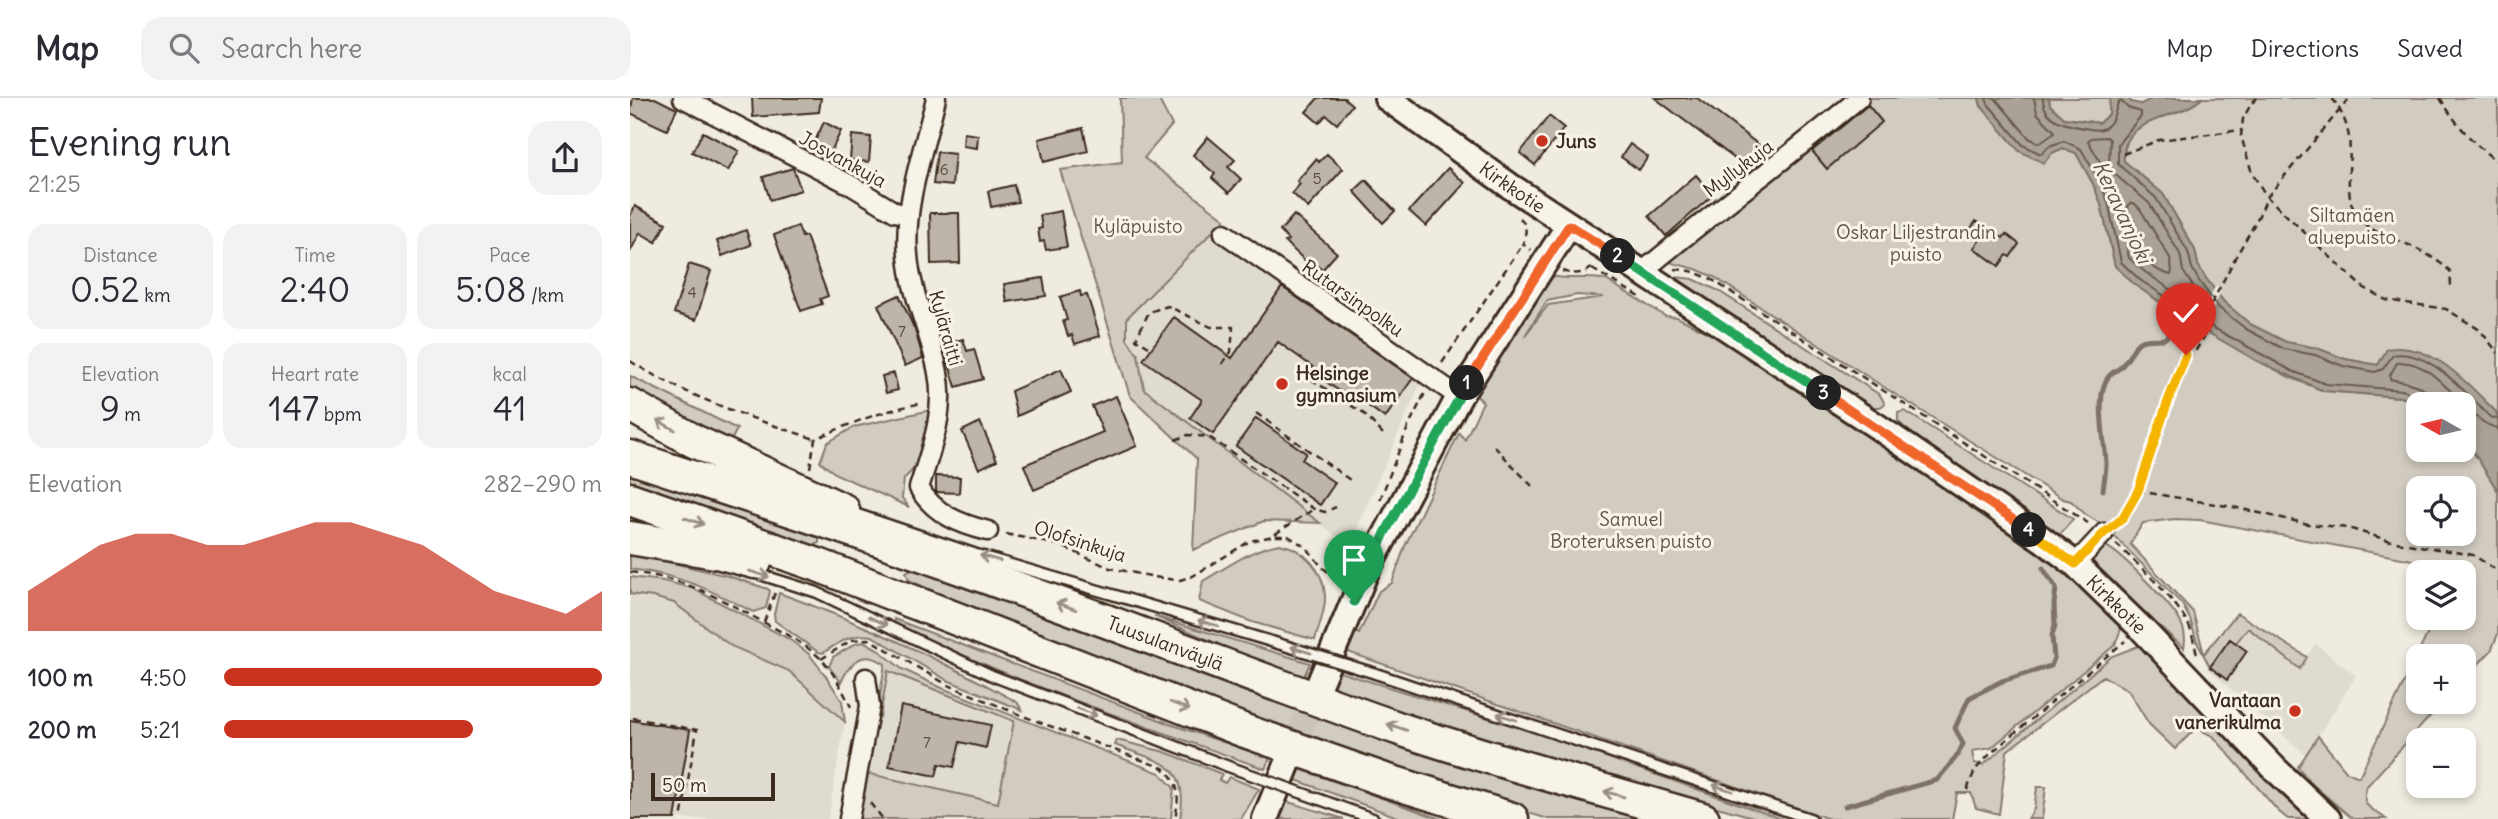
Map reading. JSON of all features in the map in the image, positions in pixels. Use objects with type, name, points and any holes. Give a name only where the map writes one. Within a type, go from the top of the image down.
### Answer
[{"type":"highway","points":[[630,405],[694,441],[838,508],[947,563]]},
{"type":"highway","points":[[630,438],[838,508]]},
{"type":"highway","name":"Tuusulanväylä","points":[[630,457],[947,563],[1407,731],[1703,819]]},
{"type":"highway","points":[[630,499],[933,608],[1245,731],[1511,819]]},
{"type":"highway","points":[[638,539],[721,553],[933,608]]},
{"type":"street","name":"Josvankuja","points":[[683,98],[849,184],[895,212],[909,215]]},
{"type":"street","name":"Kyläraitti","points":[[936,98],[909,215],[907,252],[912,283],[939,374],[940,399],[935,436],[919,488],[939,511],[961,524],[988,531]]},
{"type":"street","name":"Kirkkotie","points":[[1387,98],[1569,225],[1878,427],[2075,564],[2141,628],[2275,769],[2328,819]]},
{"type":"street","name":"Myllykuja","points":[[1642,272],[1859,98]]},
{"type":"street","points":[[1320,682],[1370,564],[1459,397],[1569,225]]},
{"type":"street","name":"Rutarsinpolku","points":[[1224,233],[1459,397]]},
{"type":"street","points":[[2075,564],[2104,533]]},
{"type":"street","points":[[849,819],[870,706],[866,678]]},
{"type":"street","points":[[1265,819],[1286,765]]},
{"type":"lane","points":[[838,508],[975,554],[1374,673],[1811,819]]},
{"type":"lane","points":[[638,539],[816,592],[993,676],[1374,819]]},
{"type":"path","points":[[2257,98],[2250,104],[2243,119],[2242,130],[2245,155],[2252,173],[2267,197],[2361,286],[2386,300],[2446,309],[2480,330],[2498,353]]},
{"type":"path","points":[[2333,98],[2349,132],[2348,182],[2353,208],[2358,218],[2383,235],[2411,246],[2443,265],[2450,271],[2451,285],[2454,288]]},
{"type":"path","points":[[2104,533],[2122,519],[2138,491],[2159,424],[2187,353],[2227,273],[2260,216],[2267,197],[2350,98]]},
{"type":"path","points":[[2440,98],[2461,131],[2498,162]]},
{"type":"path","points":[[2123,154],[2159,140],[2242,130]]},
{"type":"path","points":[[1592,269],[1646,301]]},
{"type":"path","points":[[1149,347],[1136,338],[1149,312],[1168,306],[1211,327],[1233,327],[1231,352],[1222,364]]},
{"type":"path","points":[[2187,353],[2193,355],[2207,332]]},
{"type":"path","points":[[630,361],[656,377],[731,412],[815,439],[863,417],[888,409],[940,399]]},
{"type":"path","points":[[1311,379],[1364,414],[1385,436]]},
{"type":"path","points":[[1897,401],[2104,533],[2144,572]]},
{"type":"path","points":[[1256,413],[1350,480]]},
{"type":"path","points":[[1175,440],[1188,435],[1209,437],[1314,509],[1325,512],[1336,507]]},
{"type":"path","points":[[810,472],[815,439]]},
{"type":"path","points":[[1494,446],[1533,487]]},
{"type":"path","points":[[2138,491],[2233,507],[2308,524],[2348,528],[2391,541],[2473,555],[2497,570]]},
{"type":"path","name":"Olofsinkuja","points":[[988,531],[1059,545],[1110,568],[1180,580],[1193,576],[1250,541],[1273,536],[1314,509]]},
{"type":"path","points":[[1273,536],[1287,536],[1306,547],[1322,567],[1344,584]]},
{"type":"path","points":[[630,572],[667,578],[700,588],[791,636],[821,659],[852,709]]},
{"type":"path","points":[[764,622],[779,583]]},
{"type":"path","points":[[1967,790],[1975,770],[1992,752],[2141,628]]},
{"type":"path","points":[[821,659],[852,640],[873,640],[946,684],[1163,768],[1172,776],[1178,788],[1175,819]]},
{"type":"path","points":[[633,719],[697,730],[681,819]]},
{"type":"shaded area","name":"Helsinge gymnasium","points":[[1214,230],[1423,378],[1349,546],[1144,389],[1138,355],[1127,339],[1127,318]]},
{"type":"shaded area","points":[[630,594],[674,603],[731,646],[789,671],[845,722],[828,819],[630,819]]},
{"type":"shaded area","name":"Vantaan vanerikulma","points":[[2248,627],[2300,669],[2315,643],[2356,676],[2306,755],[2208,669],[2230,639]]},
{"type":"shaded area","points":[[888,671],[1014,721],[999,803],[870,774]]},
{"type":"green space","name":"Kyläpuisto","points":[[1120,98],[1158,98],[1172,125],[1144,158],[1225,219],[1127,318],[1127,339],[1138,355],[1144,389],[1320,523],[1264,521],[1193,550],[1197,459],[1130,396],[1060,170],[1122,162]]},
{"type":"green space","name":"Oskar Liljestrandin puisto","points":[[1867,98],[1979,98],[1981,106],[2052,153],[2063,148],[2076,153],[2101,204],[2115,266],[2135,285],[2163,304],[2183,311],[2207,332],[2289,377],[2324,391],[2406,399],[2406,462],[2476,462],[2476,456],[2498,491],[2498,634],[2491,651],[2476,667],[2476,644],[2423,644],[2429,630],[2476,630],[2476,560],[2412,560],[2200,520],[2175,519],[2143,523],[2130,544],[2193,612],[2204,654],[2237,613],[2307,657],[2300,669],[2248,628],[2236,643],[2230,639],[2210,667],[2197,642],[2182,604],[2104,526],[2071,501],[2063,499],[1893,393],[1714,277],[1672,263],[1670,258],[1725,208],[1799,158]]},
{"type":"green space","points":[[2049,98],[2110,98],[2109,114],[2099,123],[2064,118],[2050,105]]},
{"type":"green space","name":"Siltamäen aluepuisto","points":[[2202,98],[2498,98],[2498,418],[2496,412],[2461,378],[2388,349],[2378,365],[2345,359],[2317,348],[2286,342],[2250,324],[2224,302],[2198,265],[2195,250],[2163,194],[2124,161],[2125,146],[2131,135],[2153,121],[2191,106]]},
{"type":"green space","name":"Samuel Broteruksen puisto","points":[[1553,276],[1606,280],[1665,316],[1677,317],[1725,341],[2063,568],[2119,619],[2121,629],[2115,645],[1991,748],[1972,751],[1974,763],[1983,765],[2112,656],[2141,645],[2313,819],[2288,819],[2278,811],[2213,736],[2196,728],[2175,749],[2149,724],[2128,690],[2103,676],[2007,751],[1999,814],[1976,808],[1971,793],[1957,793],[1952,819],[1829,819],[1345,651],[1353,631],[1359,634],[1379,591],[1392,583],[1405,546],[1459,433],[1465,440],[1483,402],[1477,396],[1482,381]],"holes":[[[1577,295],[1603,297],[1548,305],[1524,337],[1547,301]]]},
{"type":"green space","points":[[1675,277],[1693,279],[1717,290],[1880,395],[1885,404],[1870,407],[1827,381]]},
{"type":"green space","points":[[630,376],[737,429],[730,443],[630,389]]},
{"type":"green space","points":[[931,410],[919,463],[904,479],[902,498],[909,507],[836,474],[820,462],[827,443],[854,427]]},
{"type":"green space","points":[[1905,411],[2073,519],[2059,536],[1914,437],[1898,421],[1898,413]]},
{"type":"green space","points":[[630,467],[819,536],[819,543],[814,545],[754,531],[630,486]]},
{"type":"green space","points":[[1280,544],[1305,556],[1321,578],[1325,601],[1315,640],[1252,622],[1199,601],[1203,581],[1250,554]]},
{"type":"green space","points":[[2105,546],[2133,568],[2175,614],[2184,631],[2184,648],[2093,566],[2092,553]]},
{"type":"green space","points":[[630,553],[728,576],[768,589],[770,591],[766,608],[753,612],[694,584],[630,569]]},
{"type":"green space","points":[[920,571],[1381,740],[1653,819],[1548,819],[1374,765],[1017,629],[909,580],[906,572]]},
{"type":"green space","points":[[630,577],[692,588],[789,639],[809,654],[826,676],[842,701],[845,722],[789,671],[731,646],[674,603],[630,594]]},
{"type":"green space","points":[[779,593],[870,629],[930,657],[1017,702],[1022,710],[947,680],[872,636],[853,637],[823,653],[818,652],[775,621]]},
{"type":"green space","points":[[1154,616],[1310,663],[1303,679]]},
{"type":"green space","points":[[894,619],[1176,726],[1270,758],[1265,769],[1078,702],[940,645],[895,623]]},
{"type":"green space","points":[[865,642],[902,669],[942,688],[1160,773],[1174,788],[1171,819],[856,819],[863,776],[870,774],[998,803],[1014,721],[888,671],[880,717],[877,714],[885,664],[870,658],[859,660],[849,668],[841,682],[829,667],[833,657],[857,643]]},
{"type":"green space","points":[[1333,670],[1543,735],[1782,819],[1760,819],[1472,738],[1326,687]]},
{"type":"green space","name":"Oskar Liljestrandin puisto","points":[[2406,679],[2406,714],[2432,714],[2419,728],[2406,728],[2406,743],[2367,786],[2366,803],[2386,819],[2353,819],[2312,784],[2298,767],[2318,736],[2347,772],[2359,777]]},
{"type":"green space","points":[[1117,740],[1165,752],[1222,774],[1219,780],[1225,783],[1229,777],[1259,789],[1241,819],[1180,819],[1182,800],[1176,775],[1158,761],[1115,745]]},
{"type":"green space","points":[[1294,767],[1441,819],[1403,819],[1290,778]]},
{"type":"green space","points":[[2037,787],[2046,787],[2042,819],[2028,819],[2034,809]]},
{"type":"green space","points":[[1285,801],[1344,819],[1277,819]]},
{"type":"water","name":"Keravanjoki","points":[[1979,98],[2049,98],[2050,105],[2064,118],[2099,123],[2109,114],[2110,98],[2129,98],[2131,102],[2141,104],[2153,98],[2202,98],[2179,111],[2152,121],[2131,135],[2125,146],[2124,161],[2163,194],[2195,250],[2198,265],[2224,302],[2250,324],[2286,342],[2317,348],[2345,359],[2378,365],[2387,349],[2419,351],[2448,367],[2476,392],[2406,392],[2406,399],[2324,391],[2257,361],[2207,332],[2183,311],[2163,304],[2135,285],[2115,266],[2101,204],[2076,153],[2063,148],[2052,153],[2044,163],[2019,151],[1981,106]]},
{"type":"water","points":[[2476,392],[2496,412],[2498,418],[2498,491],[2476,456]]},
{"type":"pier","points":[[2216,285],[2221,292],[2201,332],[2195,326]]},
{"type":"building","points":[[633,98],[655,98],[677,109],[667,130],[630,113]]},
{"type":"building","points":[[752,98],[821,98],[819,112],[753,117]]},
{"type":"building","points":[[1318,98],[1344,98],[1352,105],[1337,124],[1326,115],[1319,123],[1306,112]]},
{"type":"building","points":[[1655,98],[1697,98],[1759,145],[1743,165]]},
{"type":"building","points":[[1868,105],[1882,122],[1827,169],[1812,151]]},
{"type":"building","name":"Juns","points":[[1549,116],[1564,128],[1535,165],[1520,153]]},
{"type":"building","points":[[824,122],[841,131],[827,160],[810,151]]},
{"type":"building","points":[[1083,128],[1088,151],[1044,162],[1039,139]]},
{"type":"building","points":[[703,132],[739,151],[728,171],[692,152]]},
{"type":"building","points":[[964,133],[978,135],[977,148],[963,146]]},
{"type":"building","points":[[852,135],[871,137],[869,162],[850,160]]},
{"type":"building","points":[[1208,137],[1235,160],[1228,167],[1241,179],[1229,193],[1212,178],[1215,174],[1193,155]]},
{"type":"building","points":[[1630,144],[1648,157],[1639,170],[1621,157]]},
{"type":"building","points":[[937,152],[955,154],[952,186],[933,184]]},
{"type":"building","points":[[1327,154],[1343,169],[1308,208],[1292,193],[1300,184],[1297,181],[1316,159],[1319,162]]},
{"type":"building","points":[[793,168],[801,190],[770,200],[763,177]]},
{"type":"building","points":[[1448,168],[1465,183],[1426,226],[1409,211]]},
{"type":"building","points":[[1696,175],[1713,195],[1666,236],[1649,216]]},
{"type":"building","points":[[1366,180],[1395,211],[1383,223],[1354,191]]},
{"type":"building","points":[[1014,185],[1018,202],[991,207],[988,191]]},
{"type":"building","points":[[635,206],[666,223],[656,242],[640,233],[630,252],[630,216]]},
{"type":"building","points":[[1061,211],[1067,247],[1046,250],[1044,241],[1040,242],[1040,215]]},
{"type":"building","points":[[930,213],[959,213],[960,263],[931,264]]},
{"type":"building","points":[[1294,215],[1337,253],[1322,270],[1314,263],[1311,266],[1285,242],[1288,240],[1280,231]]},
{"type":"building","points":[[1976,221],[2003,238],[2006,234],[2019,244],[1999,266],[1974,248],[1980,239],[1969,231]]},
{"type":"building","points":[[798,226],[802,237],[806,236],[828,296],[820,299],[822,304],[801,311],[774,235]]},
{"type":"building","points":[[746,230],[751,245],[722,256],[717,241]]},
{"type":"building","points":[[689,264],[711,271],[696,320],[674,313]]},
{"type":"building","points":[[1043,278],[1046,296],[1007,302],[1004,284]]},
{"type":"building","points":[[1282,287],[1413,378],[1385,418],[1352,394],[1349,398],[1311,371],[1313,367],[1278,342],[1213,434],[1190,418],[1202,400],[1143,360],[1174,317],[1232,358]]},
{"type":"building","points":[[1080,291],[1081,296],[1087,295],[1100,336],[1075,344],[1072,335],[1068,336],[1063,321],[1067,320],[1060,297]]},
{"type":"building","points":[[899,295],[915,330],[923,358],[905,366],[878,305]]},
{"type":"building","points":[[963,339],[967,351],[974,349],[983,379],[956,387],[943,345]]},
{"type":"building","points":[[1061,369],[1071,392],[1017,416],[1011,391]]},
{"type":"building","points":[[894,373],[898,390],[886,393],[882,376]]},
{"type":"building","points":[[1116,396],[1137,446],[1034,490],[1024,465],[1103,432],[1092,406]]},
{"type":"building","points":[[1256,418],[1306,453],[1302,460],[1335,483],[1320,505],[1236,446]]},
{"type":"building","points":[[980,422],[997,460],[979,469],[962,431]]},
{"type":"building","points":[[936,476],[960,477],[959,493],[936,492]]},
{"type":"building","points":[[2230,639],[2247,651],[2227,680],[2210,667]]},
{"type":"building","points":[[901,706],[991,725],[986,748],[960,742],[954,767],[939,764],[936,776],[889,766]]},
{"type":"building","points":[[630,720],[690,730],[675,819],[630,819]]},
{"type":"waterway","points":[[2103,490],[2106,463],[2101,405],[2105,384],[2140,341],[2164,339],[2175,329],[2186,307]]},
{"type":"waterway","points":[[1845,806],[1937,780],[1957,756],[1963,744],[1955,728],[1969,698],[2002,681],[2051,666],[2054,658],[2052,636],[2056,588],[2043,568]]},
{"type":"tunnel","points":[[1287,764],[1320,682]]},
{"type":"place","name":"Juns","points":[[1542,141]]},
{"type":"place","name":"Helsinge gymnasium","points":[[1282,384]]},
{"type":"place","name":"Vantaan vanerikulma","points":[[2295,711]]},
{"type":"route","points":[[1354,602],[1385,533],[1459,397],[1569,225],[1878,427],[2075,564],[2104,533],[2122,519],[2138,491],[2159,424],[2186,355]]}]
